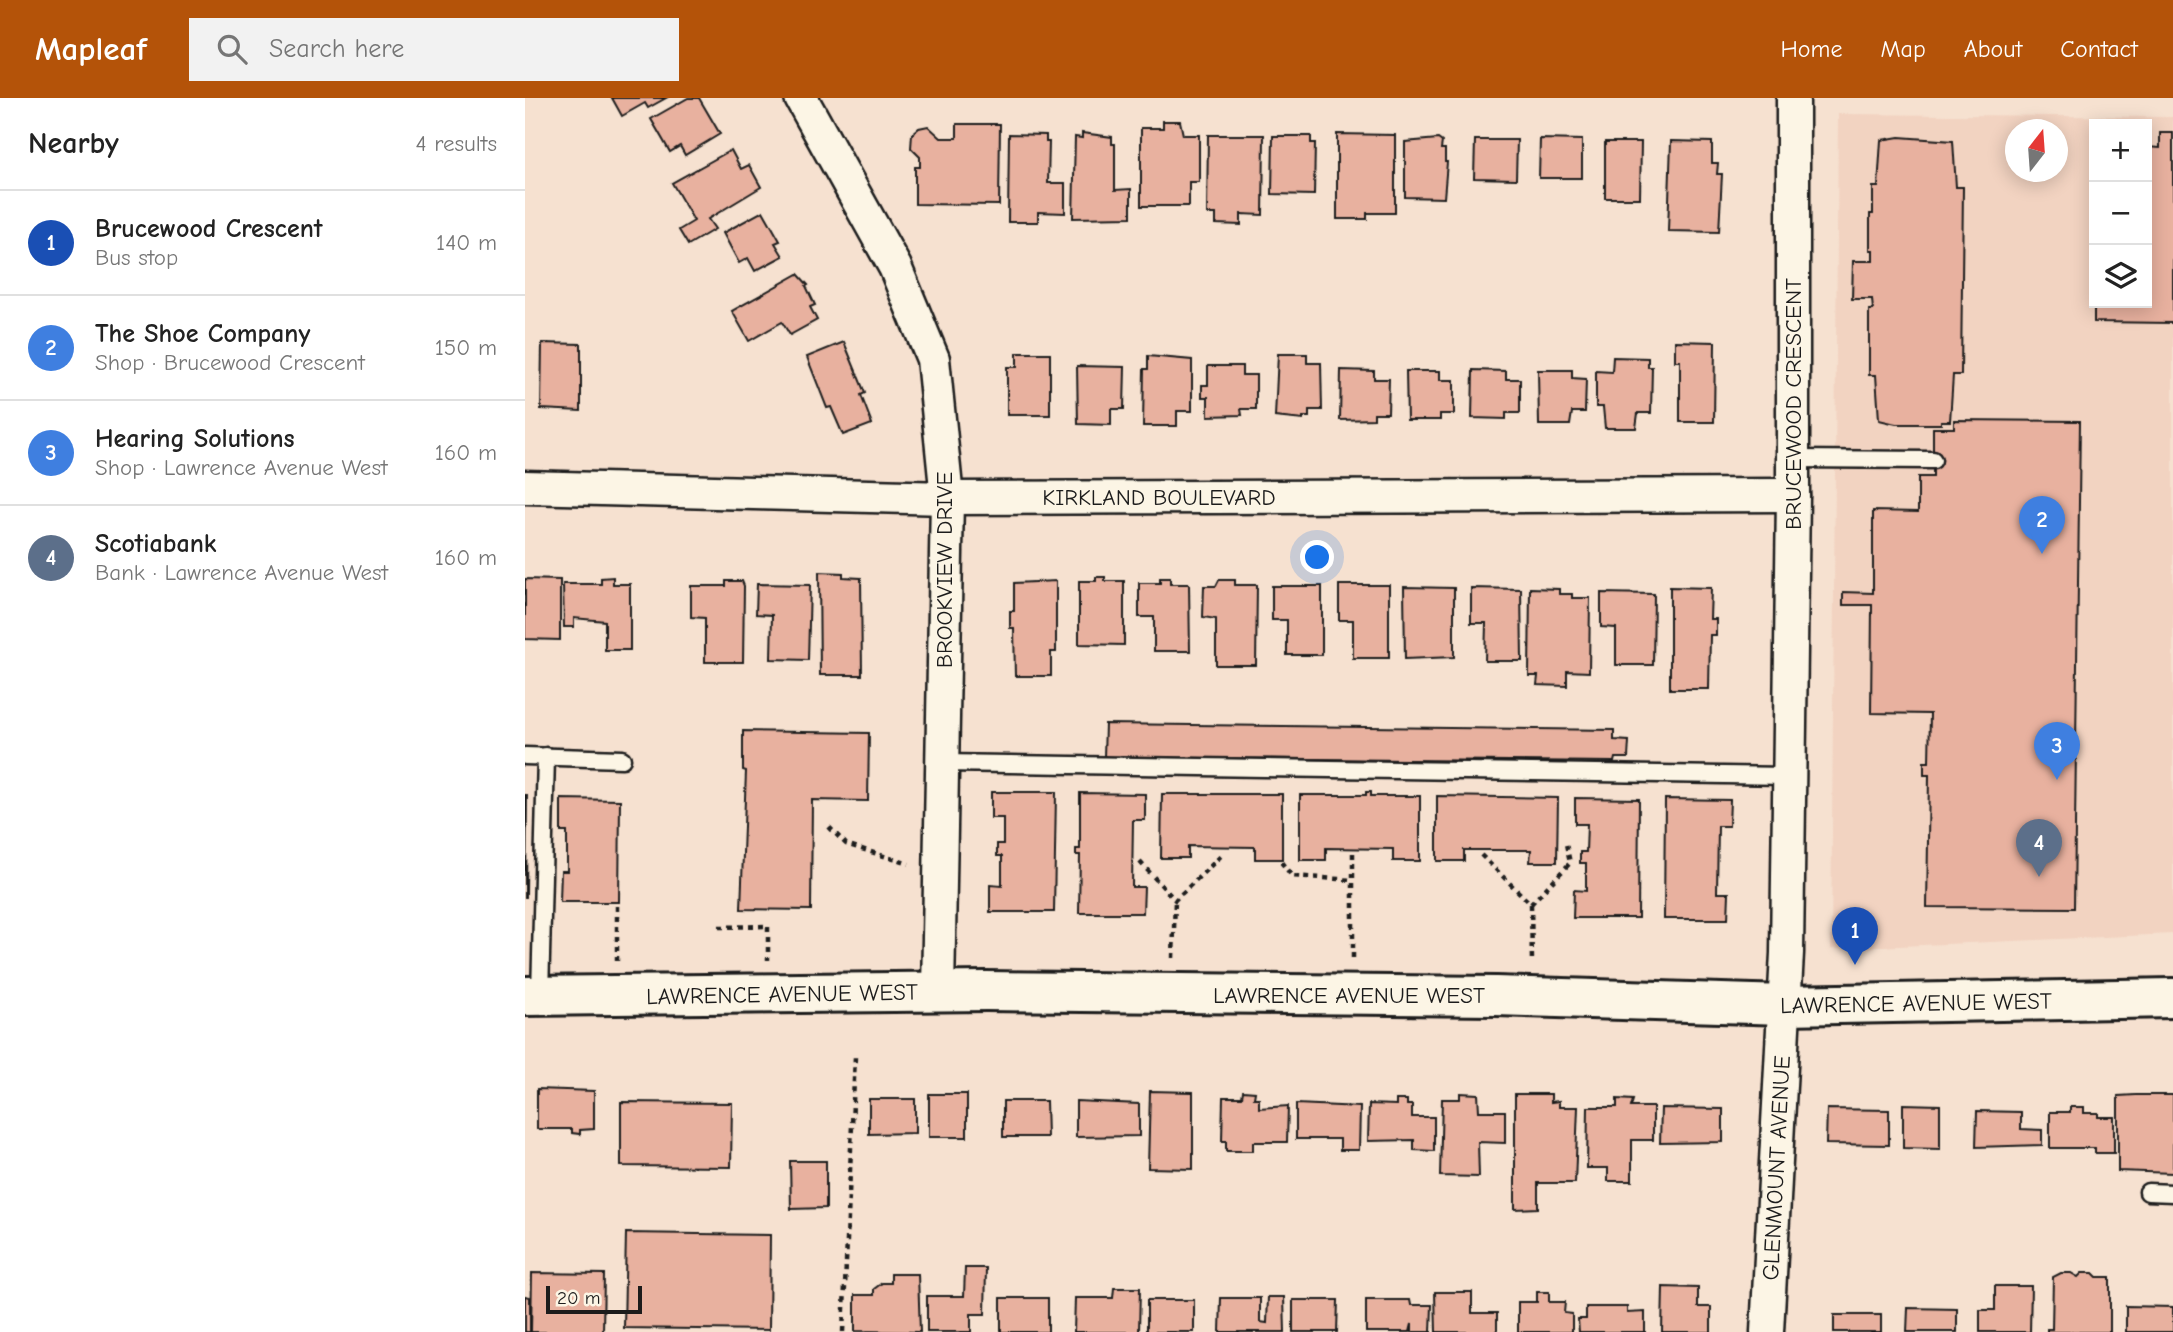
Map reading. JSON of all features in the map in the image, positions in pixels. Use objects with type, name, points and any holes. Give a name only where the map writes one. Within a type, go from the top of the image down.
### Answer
[{"type":"main road","name":"LAWRENCE AVENUE WEST","points":[[532,996],[1172,993],[1532,997],[1785,1005],[2173,998]]},
{"type":"street","name":"BROOKVIEW DRIVE","points":[[801,98],[895,267],[933,359],[947,498],[938,992]]},
{"type":"street","name":"BRUCEWOOD CRESCENT","points":[[1785,1005],[1793,495],[1793,98]]},
{"type":"street","name":"KIRKLAND BOULEVARD","points":[[525,487],[947,498],[1793,495]]},
{"type":"street","name":"GLENMOUNT AVENUE","points":[[1767,1332],[1785,1005]]},
{"type":"lane","points":[[1793,459],[1933,460]]},
{"type":"lane","points":[[525,756],[622,758]]},
{"type":"lane","points":[[532,996],[546,756]]},
{"type":"lane","points":[[942,763],[1788,776]]},
{"type":"lane","points":[[2148,1192],[2173,1193]]},
{"type":"path","points":[[829,827],[846,844],[941,873]]},
{"type":"path","points":[[1532,997],[1531,904],[1570,863],[1566,844]]},
{"type":"path","points":[[1172,993],[1175,900],[1224,853]]},
{"type":"path","points":[[1353,853],[1353,995]]},
{"type":"path","points":[[1482,855],[1531,904]]},
{"type":"path","points":[[1140,862],[1175,900]]},
{"type":"path","points":[[1281,862],[1292,876],[1353,880]]},
{"type":"path","points":[[617,906],[617,996]]},
{"type":"path","points":[[719,928],[768,926],[769,995]]},
{"type":"path","points":[[843,1332],[855,1056]]},
{"type":"shaded area","points":[[1838,114],[2173,117],[2173,934],[1831,949]]},
{"type":"building","points":[[612,98],[666,98],[648,108],[645,103],[622,116]]},
{"type":"building","points":[[688,98],[699,98],[720,134],[685,155],[680,146],[670,152],[651,119]]},
{"type":"building","points":[[1163,121],[1180,121],[1183,135],[1199,135],[1199,182],[1189,182],[1189,206],[1141,206],[1141,128],[1163,128]]},
{"type":"building","points":[[957,124],[1000,124],[999,205],[915,204],[915,167],[920,167],[920,157],[911,148],[912,134],[919,128],[928,126],[941,138],[957,138]]},
{"type":"building","points":[[1082,133],[1112,137],[1112,144],[1115,144],[1115,190],[1131,189],[1131,217],[1073,218],[1075,137],[1082,138]]},
{"type":"building","points":[[2160,133],[2173,133],[2173,323],[2094,322],[2094,308],[2152,308],[2152,147],[2160,148]]},
{"type":"building","points":[[1009,134],[1046,135],[1046,142],[1049,142],[1048,183],[1065,183],[1065,213],[1038,212],[1038,222],[1008,222]]},
{"type":"building","points":[[1337,134],[1395,135],[1395,213],[1367,213],[1367,219],[1337,219]]},
{"type":"building","points":[[1208,135],[1264,135],[1263,215],[1241,214],[1241,225],[1216,224],[1216,214],[1207,214]]},
{"type":"building","points":[[1273,136],[1311,136],[1311,143],[1315,143],[1314,195],[1272,194]]},
{"type":"building","points":[[1899,137],[1953,141],[1956,187],[1963,187],[1961,375],[1953,375],[1950,421],[1941,421],[1941,424],[1896,424],[1879,420],[1876,375],[1869,375],[1869,310],[1873,310],[1872,299],[1852,299],[1853,261],[1873,261],[1873,250],[1870,250],[1870,214],[1873,214],[1873,187],[1878,187],[1881,140]]},
{"type":"building","points":[[1438,139],[1442,142],[1441,149],[1445,149],[1447,162],[1444,198],[1405,197],[1405,142]]},
{"type":"building","points":[[1540,139],[1582,140],[1582,178],[1539,178]]},
{"type":"building","points":[[1475,140],[1517,140],[1516,179],[1474,178]]},
{"type":"building","points":[[1671,141],[1712,142],[1712,163],[1718,163],[1717,174],[1722,174],[1719,232],[1668,231]]},
{"type":"building","points":[[1605,142],[1641,142],[1640,198],[1605,198]]},
{"type":"building","points":[[731,150],[741,169],[749,165],[761,187],[708,219],[715,229],[688,245],[679,230],[694,221],[672,183]]},
{"type":"building","points":[[763,211],[780,241],[775,243],[783,256],[755,271],[748,258],[739,263],[723,233]]},
{"type":"building","points":[[798,274],[808,285],[806,286],[815,305],[810,307],[817,320],[790,335],[782,322],[749,341],[732,311]]},
{"type":"building","points":[[1675,341],[1715,342],[1714,422],[1680,422],[1680,361],[1675,361]]},
{"type":"building","points":[[844,342],[865,393],[861,395],[872,424],[843,435],[831,407],[827,408],[807,357]]},
{"type":"building","points":[[542,343],[581,344],[581,411],[541,409]]},
{"type":"building","points":[[1017,353],[1050,353],[1050,415],[1007,415],[1007,367],[1017,367]]},
{"type":"building","points":[[1278,354],[1307,354],[1307,363],[1321,363],[1322,410],[1309,410],[1309,417],[1303,417],[1303,420],[1275,417]]},
{"type":"building","points":[[1148,356],[1192,360],[1192,411],[1177,411],[1177,426],[1143,426],[1144,369],[1148,369]]},
{"type":"building","points":[[1613,357],[1648,358],[1648,367],[1652,367],[1651,413],[1638,413],[1636,428],[1605,428],[1603,407],[1596,407],[1596,371],[1612,372]]},
{"type":"building","points":[[1077,366],[1125,367],[1124,409],[1111,409],[1111,425],[1078,424]]},
{"type":"building","points":[[1208,366],[1242,366],[1242,375],[1256,375],[1256,409],[1241,409],[1242,415],[1208,416],[1208,397],[1202,397],[1202,385],[1208,385]]},
{"type":"building","points":[[1341,370],[1374,371],[1374,379],[1389,379],[1388,413],[1374,413],[1374,419],[1340,420]]},
{"type":"building","points":[[1473,370],[1506,371],[1506,379],[1520,379],[1520,413],[1506,413],[1506,419],[1472,418]]},
{"type":"building","points":[[1538,370],[1572,370],[1572,378],[1586,379],[1585,412],[1572,412],[1570,425],[1539,425]]},
{"type":"building","points":[[1406,371],[1440,371],[1440,380],[1454,380],[1454,414],[1440,414],[1440,420],[1407,420]]},
{"type":"building","points":[[1954,420],[2080,421],[2074,908],[1927,907],[1929,775],[1924,775],[1924,762],[1929,762],[1930,714],[1871,713],[1872,605],[1843,605],[1843,592],[1873,593],[1873,511],[1918,512],[1918,477],[1933,477],[1933,428],[1954,428]]},
{"type":"building","points":[[819,572],[843,573],[843,577],[861,578],[862,675],[820,675]]},
{"type":"building","points":[[613,577],[613,584],[630,584],[630,650],[605,650],[605,621],[574,618],[574,627],[564,627],[563,584],[601,584],[601,578]]},
{"type":"building","points":[[1096,577],[1105,577],[1105,581],[1124,581],[1124,645],[1079,644],[1079,581],[1096,581]]},
{"type":"building","points":[[1160,578],[1170,578],[1170,584],[1189,584],[1190,651],[1154,651],[1154,617],[1139,617],[1139,583],[1160,583]]},
{"type":"building","points":[[525,579],[560,580],[560,640],[525,639]]},
{"type":"building","points":[[1219,580],[1235,580],[1235,585],[1257,585],[1256,665],[1216,665],[1216,619],[1203,617],[1204,586],[1216,586]]},
{"type":"building","points":[[726,581],[742,581],[744,586],[743,662],[705,662],[705,618],[691,617],[691,586],[726,586]]},
{"type":"building","points":[[1056,581],[1056,652],[1051,652],[1051,676],[1015,676],[1014,628],[1010,628],[1010,611],[1014,611],[1014,583]]},
{"type":"building","points":[[757,584],[810,585],[808,660],[771,659],[772,615],[756,614]]},
{"type":"building","points":[[1339,585],[1389,585],[1389,658],[1353,658],[1353,620],[1339,620]]},
{"type":"building","points":[[1272,586],[1322,586],[1322,655],[1287,655],[1287,620],[1272,620]]},
{"type":"building","points":[[1404,587],[1454,588],[1454,657],[1405,659]]},
{"type":"building","points":[[1670,587],[1711,588],[1710,619],[1716,619],[1716,635],[1710,635],[1709,689],[1670,689]]},
{"type":"building","points":[[1471,588],[1521,589],[1522,661],[1485,661],[1486,623],[1471,623]]},
{"type":"building","points":[[1530,588],[1559,589],[1559,594],[1572,594],[1572,598],[1590,598],[1589,672],[1567,671],[1567,686],[1537,685],[1538,676],[1529,676]]},
{"type":"building","points":[[1601,593],[1654,594],[1653,665],[1616,665],[1616,628],[1601,627]]},
{"type":"building","points":[[1105,724],[1614,730],[1614,740],[1629,741],[1628,758],[1615,758],[1614,762],[1104,757]]},
{"type":"building","points":[[743,731],[869,733],[868,801],[812,800],[811,910],[741,909],[746,771],[743,770]]},
{"type":"building","points":[[991,792],[1056,792],[1054,912],[990,912],[990,885],[1002,886],[1002,856],[997,856],[997,844],[1003,844],[1003,818],[991,818]]},
{"type":"building","points":[[1366,792],[1371,792],[1371,796],[1420,796],[1420,861],[1393,861],[1393,849],[1326,848],[1326,860],[1300,860],[1300,795],[1366,795]]},
{"type":"building","points":[[1080,793],[1145,794],[1145,820],[1133,820],[1132,887],[1144,887],[1143,913],[1079,913],[1080,855],[1076,855],[1076,849],[1080,849]]},
{"type":"building","points":[[1162,794],[1282,794],[1282,859],[1255,859],[1255,847],[1188,846],[1188,858],[1161,858]]},
{"type":"building","points":[[527,795],[526,897],[525,897]]},
{"type":"building","points":[[1437,796],[1558,798],[1557,862],[1530,862],[1531,850],[1464,850],[1464,861],[1437,861]]},
{"type":"building","points":[[1575,798],[1639,799],[1638,918],[1573,918],[1574,890],[1586,891],[1586,863],[1580,863],[1580,852],[1586,852],[1587,824],[1575,824]]},
{"type":"building","points":[[561,799],[620,800],[619,902],[560,902],[561,871],[567,871],[567,832],[561,832]]},
{"type":"building","points":[[1665,799],[1730,800],[1729,826],[1718,826],[1717,893],[1729,893],[1728,919],[1664,919]]},
{"type":"building","points":[[537,1089],[594,1091],[594,1129],[580,1130],[580,1134],[572,1133],[572,1129],[537,1129]]},
{"type":"building","points":[[1150,1091],[1193,1092],[1193,1169],[1148,1168]]},
{"type":"building","points":[[1243,1091],[1255,1092],[1254,1098],[1259,1098],[1259,1108],[1288,1106],[1287,1142],[1253,1142],[1253,1151],[1226,1151],[1226,1141],[1222,1141],[1223,1097],[1242,1097]]},
{"type":"building","points":[[1460,1093],[1478,1094],[1479,1111],[1505,1111],[1505,1143],[1478,1142],[1479,1177],[1440,1176],[1442,1099],[1460,1099]]},
{"type":"building","points":[[929,1094],[967,1094],[967,1137],[929,1137]]},
{"type":"building","points":[[1515,1094],[1551,1094],[1551,1102],[1559,1101],[1559,1107],[1578,1107],[1575,1183],[1538,1183],[1538,1208],[1515,1209]]},
{"type":"building","points":[[2173,1095],[2173,1173],[2118,1171],[2118,1096]]},
{"type":"building","points":[[869,1099],[915,1099],[915,1133],[869,1134]]},
{"type":"building","points":[[1617,1099],[1633,1100],[1631,1107],[1653,1107],[1653,1140],[1632,1140],[1632,1181],[1608,1181],[1608,1168],[1587,1168],[1588,1107],[1617,1107]]},
{"type":"building","points":[[1396,1100],[1407,1100],[1407,1105],[1412,1105],[1412,1117],[1434,1117],[1434,1151],[1414,1150],[1414,1140],[1368,1141],[1369,1104],[1396,1105]]},
{"type":"building","points":[[1003,1101],[1046,1101],[1047,1137],[1003,1137]]},
{"type":"building","points":[[1076,1101],[1139,1104],[1139,1136],[1076,1137]]},
{"type":"building","points":[[621,1102],[732,1103],[731,1167],[621,1166]]},
{"type":"building","points":[[1296,1104],[1360,1107],[1359,1150],[1340,1150],[1340,1139],[1296,1139]]},
{"type":"building","points":[[1903,1104],[1940,1105],[1940,1149],[1903,1148]]},
{"type":"building","points":[[2070,1107],[2084,1107],[2084,1113],[2098,1113],[2098,1117],[2114,1117],[2114,1153],[2095,1153],[2095,1148],[2050,1148],[2050,1112],[2070,1112]]},
{"type":"building","points":[[1661,1108],[1723,1109],[1723,1142],[1660,1143]]},
{"type":"building","points":[[1827,1109],[1889,1110],[1889,1145],[1826,1144]]},
{"type":"building","points":[[1977,1111],[2021,1112],[2021,1129],[2042,1130],[2042,1145],[1976,1147]]},
{"type":"building","points":[[790,1161],[826,1161],[826,1208],[791,1209]]},
{"type":"building","points":[[626,1233],[770,1235],[769,1330],[624,1328]]},
{"type":"building","points":[[965,1268],[986,1268],[985,1314],[971,1314],[971,1332],[927,1332],[927,1296],[964,1296]]},
{"type":"building","points":[[532,1273],[604,1274],[603,1332],[531,1332]]},
{"type":"building","points":[[2061,1273],[2071,1273],[2078,1277],[2082,1273],[2093,1273],[2097,1277],[2110,1277],[2110,1332],[2047,1332],[2047,1329],[2052,1329],[2053,1277]]},
{"type":"building","points":[[891,1274],[918,1274],[920,1332],[855,1331],[855,1295],[874,1295],[874,1289],[882,1283],[891,1283]]},
{"type":"building","points":[[1995,1286],[2031,1286],[2030,1332],[1980,1332],[1980,1310],[1995,1310]]},
{"type":"building","points":[[1663,1287],[1698,1288],[1698,1307],[1711,1307],[1711,1332],[1662,1332]]},
{"type":"building","points":[[1114,1288],[1140,1288],[1139,1332],[1074,1332],[1075,1298],[1113,1298]]},
{"type":"building","points":[[1435,1292],[1472,1292],[1472,1313],[1497,1313],[1497,1332],[1436,1332]]},
{"type":"building","points":[[1537,1292],[1549,1292],[1549,1302],[1565,1302],[1564,1313],[1572,1314],[1572,1332],[1518,1332],[1518,1302],[1537,1302]]},
{"type":"building","points":[[525,1296],[530,1297],[530,1332],[525,1332]]},
{"type":"building","points":[[1268,1297],[1284,1297],[1285,1332],[1220,1332],[1221,1298],[1260,1298],[1260,1322],[1267,1323]]},
{"type":"building","points":[[1001,1298],[1048,1298],[1048,1332],[1001,1332]]},
{"type":"building","points":[[1147,1300],[1194,1300],[1194,1332],[1147,1332]]},
{"type":"building","points":[[1293,1300],[1338,1300],[1337,1332],[1293,1332]]},
{"type":"building","points":[[1366,1300],[1410,1300],[1411,1305],[1432,1305],[1431,1332],[1412,1332],[1412,1324],[1410,1332],[1366,1332]]},
{"type":"building","points":[[2126,1306],[2173,1307],[2173,1332],[2126,1332]]},
{"type":"building","points":[[1586,1307],[1627,1307],[1627,1313],[1645,1312],[1645,1332],[1579,1332],[1578,1319],[1586,1319]]},
{"type":"building","points":[[1908,1308],[1957,1309],[1957,1332],[1907,1332]]},
{"type":"building","points":[[1834,1315],[1881,1315],[1881,1332],[1834,1332]]},
{"type":"place","name":"The Shoe Company","points":[[2042,554]]},
{"type":"place","name":"Hearing Solutions","points":[[2057,780]]},
{"type":"place","name":"Scotiabank","points":[[2039,877]]},
{"type":"place","name":"Brucewood Crescent","points":[[1855,965]]}]
